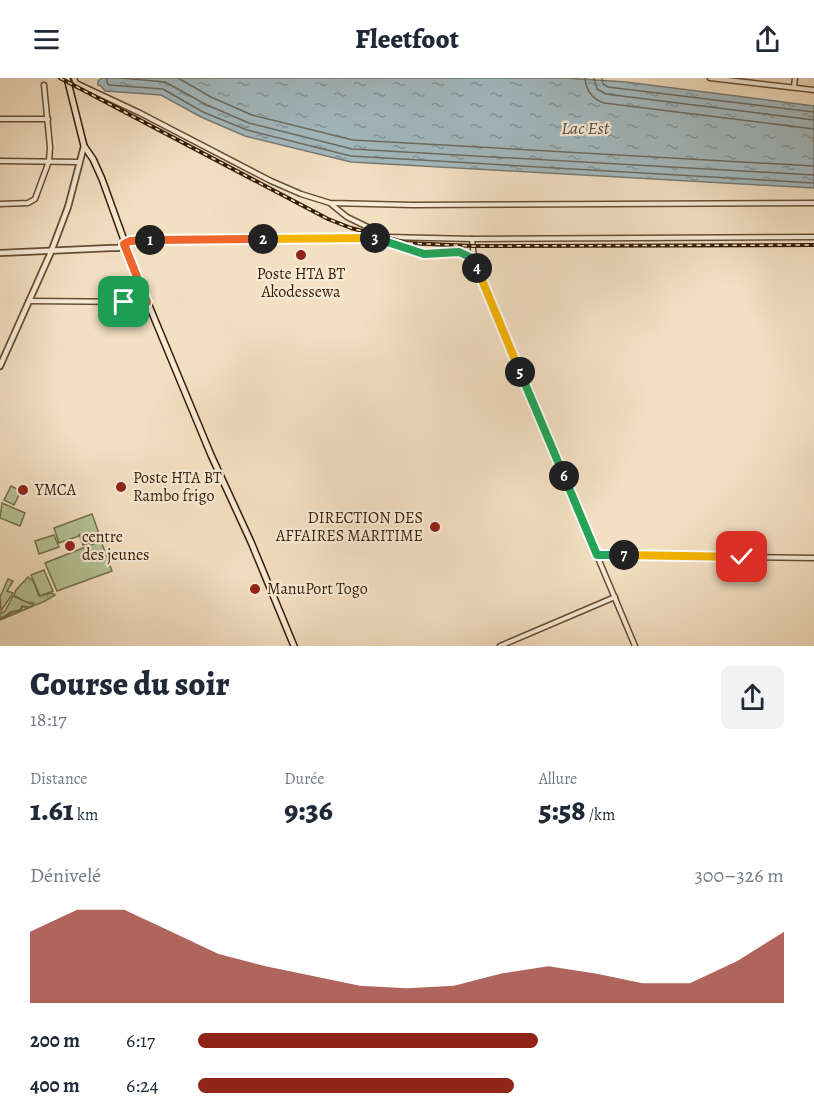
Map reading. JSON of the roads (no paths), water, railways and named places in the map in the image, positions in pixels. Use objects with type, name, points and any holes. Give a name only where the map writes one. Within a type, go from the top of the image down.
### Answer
[{"type":"main road","points":[[71,81],[84,146],[102,179],[147,302],[294,646]]},
{"type":"street","points":[[710,78],[814,90]]},
{"type":"street","points":[[794,87],[795,78]]},
{"type":"street","points":[[71,81],[140,113],[271,181],[330,203],[413,205],[814,203]]},
{"type":"street","points":[[0,204],[33,201],[49,161],[50,142],[44,86]]},
{"type":"street","points":[[0,119],[48,119]]},
{"type":"street","points":[[0,366],[51,252],[72,196],[84,146]]},
{"type":"street","points":[[0,161],[79,162]]},
{"type":"street","points":[[330,203],[355,221],[388,237]]},
{"type":"street","points":[[1,254],[118,248],[137,240],[388,237],[472,239],[814,237]]},
{"type":"street","points":[[376,238],[424,254],[459,252],[474,259]]},
{"type":"street","points":[[472,239],[474,259],[635,646]]},
{"type":"street","points":[[29,301],[147,302]]},
{"type":"street","points":[[597,555],[814,558]]},
{"type":"street","points":[[500,646],[615,597]]},
{"type":"water","name":"Lac Est","points":[[102,78],[565,78],[626,82],[814,106],[814,188],[351,162],[245,136],[201,117],[161,95],[105,91],[98,85],[98,81]]},
{"type":"railway","points":[[60,78],[328,219],[351,228],[407,243],[473,246],[814,245]]},
{"type":"place","name":"Poste HTA BT Akodessewa","points":[[301,255]]},
{"type":"place","name":"Poste HTA BT Rambo frigo","points":[[121,487]]},
{"type":"place","name":"YMCA","points":[[23,490]]},
{"type":"place","name":"DIRECTION DES AFFAIRES MARITIME","points":[[435,527]]},
{"type":"place","name":"centre des jeunes","points":[[70,546]]},
{"type":"place","name":"ManuPort Togo","points":[[255,589]]}]
